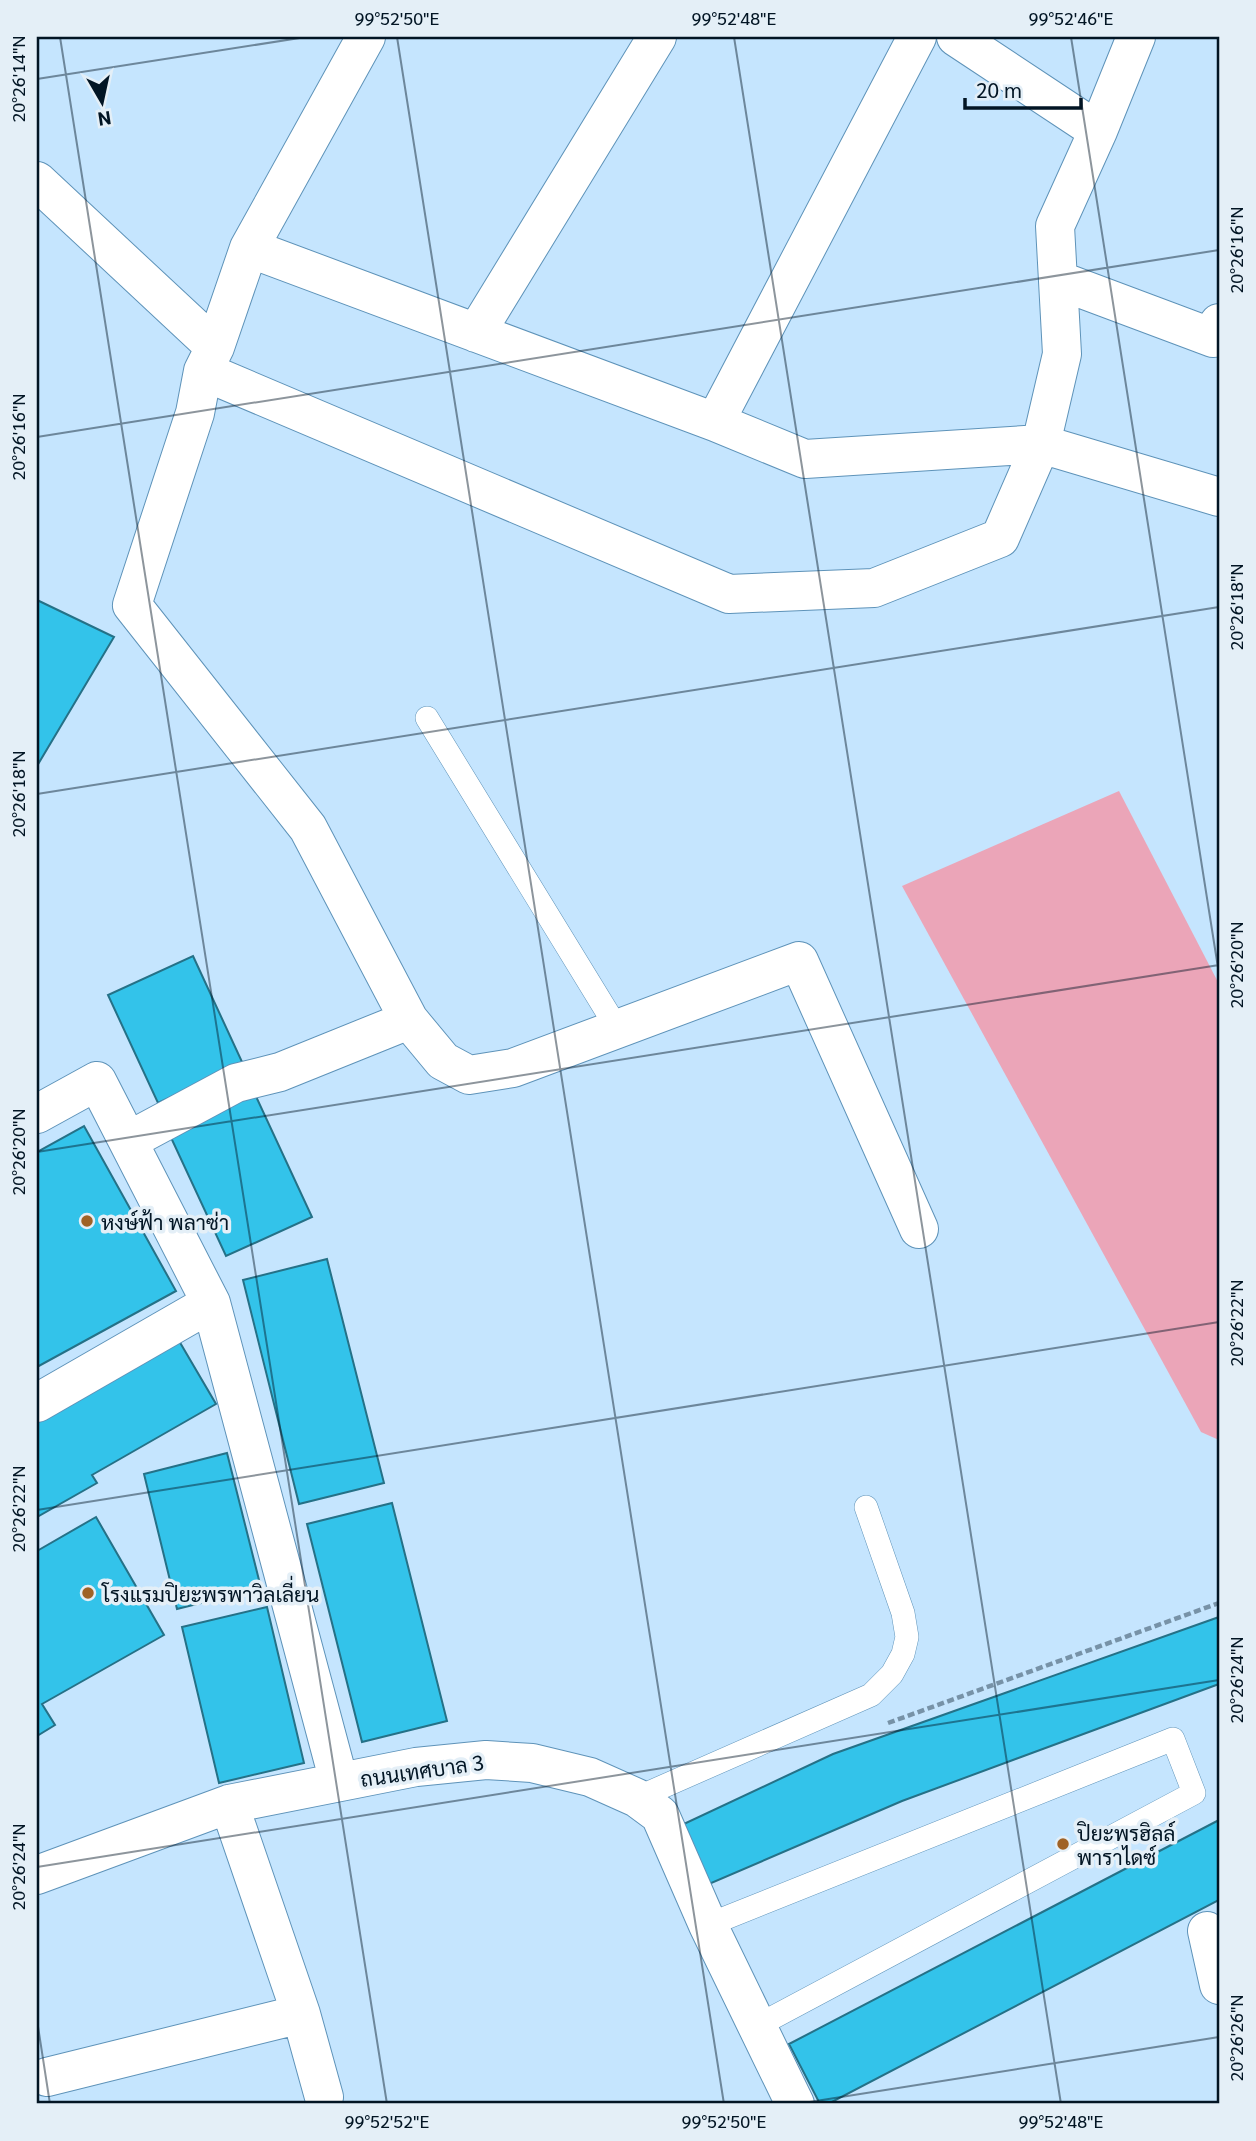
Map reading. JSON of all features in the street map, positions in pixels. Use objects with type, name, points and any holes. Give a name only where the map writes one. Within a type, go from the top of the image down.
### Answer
[{"type":"street","points":[[366,37],[249,248],[209,359],[195,413],[132,605],[308,828],[409,1020],[443,1061],[469,1075],[513,1068],[799,961],[919,1229]]},
{"type":"street","points":[[476,333],[657,37]]},
{"type":"street","points":[[715,422],[917,37]]},
{"type":"street","points":[[956,37],[1098,131]]},
{"type":"street","points":[[37,181],[209,359],[729,594],[874,588],[1000,538],[1041,444],[1062,354],[1055,226],[1098,131],[1136,37]]},
{"type":"street","points":[[249,248],[715,422],[805,459],[1041,444],[1219,497]]},
{"type":"street","points":[[1058,280],[1213,338],[1219,323]]},
{"type":"street","points":[[128,1142],[236,1083],[279,1072],[409,1020]]},
{"type":"street","points":[[37,1114],[97,1081],[211,1303],[339,1782]]},
{"type":"street","points":[[37,1403],[211,1303]]},
{"type":"street","name":"ถนนเทศบาล 3","points":[[37,1875],[229,1804],[416,1767],[486,1760],[532,1763],[590,1777],[636,1798],[660,1815],[708,1925],[795,2104]]},
{"type":"street","points":[[229,1804],[301,2014],[324,2097]]},
{"type":"street","points":[[1207,1931],[1219,1985]]},
{"type":"street","points":[[47,2077],[301,2014]]},
{"type":"lane","points":[[427,718],[617,1028]]},
{"type":"lane","points":[[636,1798],[871,1695],[892,1674],[903,1654],[907,1637],[903,1613],[866,1507]]},
{"type":"lane","points":[[708,1925],[1173,1739],[1194,1793],[757,2026]]},
{"type":"path","points":[[881,1726],[1219,1603]]},
{"type":"shaded area","points":[[1119,791],[1219,984],[1219,1440],[1201,1432],[902,886]]},
{"type":"building","points":[[37,600],[114,637],[37,766]]},
{"type":"building","points":[[193,956],[243,1064],[158,1103],[108,995]]},
{"type":"building","points":[[253,1090],[312,1217],[226,1256],[167,1129]]},
{"type":"building","name":"หงษ์ฟ้า พลาซ่า","points":[[84,1126],[176,1291],[37,1367],[37,1152]]},
{"type":"building","points":[[327,1259],[384,1483],[299,1504],[243,1280]]},
{"type":"building","points":[[175,1334],[216,1404],[92,1475],[97,1483],[37,1517],[37,1413]]},
{"type":"building","points":[[227,1453],[261,1588],[177,1609],[144,1474]]},
{"type":"building","points":[[392,1503],[447,1721],[362,1742],[307,1524]]},
{"type":"building","name":"โรงแรมปิยะพรพาวิลเลี่ยน","points":[[96,1517],[164,1635],[42,1704],[55,1725],[37,1736],[37,1551]]},
{"type":"building","points":[[267,1607],[304,1763],[219,1783],[182,1627]]},
{"type":"building","points":[[1219,1617],[1219,1684],[902,1801],[702,1887],[671,1830],[833,1754]]},
{"type":"building","points":[[1219,1820],[1219,1900],[828,2104],[820,2104],[789,2044]]},
{"type":"place","name":"หงษ์ฟ้า พลาซ่า","points":[[87,1221]]},
{"type":"place","name":"โรงแรมปิยะพรพาวิลเลี่ยน","points":[[88,1593]]},
{"type":"place","name":"ปิยะพรฮิลล์ พาราไดซ์","points":[[1063,1844]]}]
